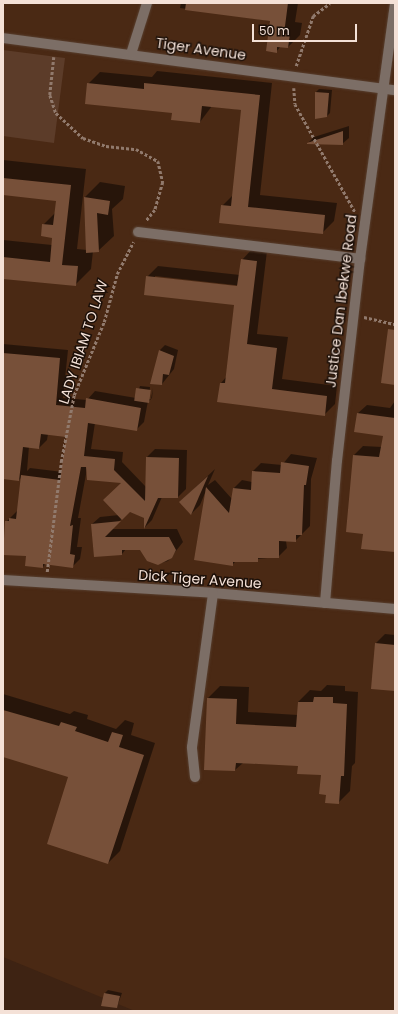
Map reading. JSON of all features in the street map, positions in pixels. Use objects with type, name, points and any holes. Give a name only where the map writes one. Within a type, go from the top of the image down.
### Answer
[{"type":"lane","points":[[131,54],[147,3]]},
{"type":"lane","name":"Justice Dan Ibekwe Road","points":[[325,603],[337,461],[360,259],[382,88],[395,3]]},
{"type":"lane","name":"Tiger Avenue","points":[[3,38],[395,90]]},
{"type":"lane","points":[[138,232],[360,259]]},
{"type":"lane","name":"Dick Tiger Avenue","points":[[3,580],[213,593],[395,609]]},
{"type":"lane","points":[[195,777],[192,747],[213,593]]},
{"type":"path","points":[[330,3],[313,16],[293,76],[295,104],[313,132],[364,228]]},
{"type":"path","name":"LADY IBIAM TO LAW","points":[[46,583],[61,462],[74,395],[104,322],[117,274],[138,232],[154,210],[163,182],[158,161],[136,149],[106,146],[83,138],[56,113],[50,95],[55,44]]},
{"type":"path","points":[[354,315],[395,324]]},
{"type":"shaded area","points":[[3,3],[395,3],[395,1011],[135,1011],[3,957]]},
{"type":"shaded area","points":[[3,50],[65,58],[54,143],[3,136]]},
{"type":"building","points":[[186,3],[288,3],[284,34],[290,34],[288,48],[277,47],[277,53],[266,51],[270,21],[185,10]]},
{"type":"building","points":[[87,83],[144,89],[144,83],[260,95],[248,207],[325,215],[323,234],[219,223],[221,205],[231,206],[241,110],[202,106],[200,123],[171,120],[172,113],[85,104]]},
{"type":"building","points":[[315,92],[329,93],[327,117],[315,119]]},
{"type":"building","points":[[343,131],[343,145],[307,144],[307,143]]},
{"type":"building","points":[[3,178],[71,185],[62,265],[78,266],[76,286],[3,279],[3,257],[50,262],[52,238],[41,236],[42,224],[53,225],[56,201],[3,195]]},
{"type":"building","points":[[84,197],[110,201],[108,215],[97,213],[99,252],[86,253]]},
{"type":"building","points":[[241,259],[257,261],[247,344],[277,348],[272,389],[327,396],[325,416],[217,402],[220,383],[225,383],[234,305],[144,295],[146,276],[237,286]]},
{"type":"building","points":[[388,329],[395,330],[395,385],[381,383]]},
{"type":"building","points":[[159,350],[174,356],[169,375],[163,374],[162,385],[150,384]]},
{"type":"building","points":[[3,353],[60,358],[56,405],[85,408],[86,398],[141,408],[137,431],[88,423],[84,456],[115,459],[114,470],[145,501],[146,457],[179,458],[178,498],[158,498],[144,529],[144,518],[130,512],[122,520],[103,500],[121,483],[87,480],[86,467],[81,467],[70,526],[73,525],[70,554],[75,555],[73,568],[43,564],[43,568],[25,566],[26,556],[3,555],[5,521],[9,521],[9,518],[16,519],[21,475],[60,480],[66,437],[41,434],[39,449],[23,447],[19,481],[3,479]]},
{"type":"building","points":[[136,388],[151,390],[149,403],[134,401]]},
{"type":"building","points":[[357,413],[395,418],[395,552],[361,549],[363,534],[346,532],[353,455],[379,457],[383,436],[354,432]]},
{"type":"building","points":[[281,462],[309,466],[306,485],[304,485],[302,535],[296,535],[296,542],[279,541],[279,558],[258,558],[258,562],[233,562],[233,566],[194,560],[206,487],[229,513],[233,488],[251,490],[252,471],[280,473]]},
{"type":"building","points":[[208,476],[191,515],[179,502]]},
{"type":"building","points":[[121,521],[105,537],[169,537],[176,550],[172,558],[158,565],[147,561],[140,550],[122,550],[122,555],[94,557],[91,524]]},
{"type":"building","points":[[375,643],[395,645],[395,691],[371,689]]},
{"type":"building","points":[[314,697],[333,697],[333,703],[347,704],[344,776],[341,776],[339,804],[325,803],[326,795],[319,794],[321,775],[297,774],[298,766],[236,763],[235,771],[204,770],[207,698],[237,699],[236,724],[296,727],[298,702],[313,702]]},
{"type":"building","points":[[3,710],[59,726],[61,722],[77,727],[75,731],[108,742],[112,732],[123,735],[119,747],[144,755],[108,864],[47,844],[68,777],[3,757]]},
{"type":"building","points":[[104,993],[120,996],[117,1008],[101,1006]]}]
